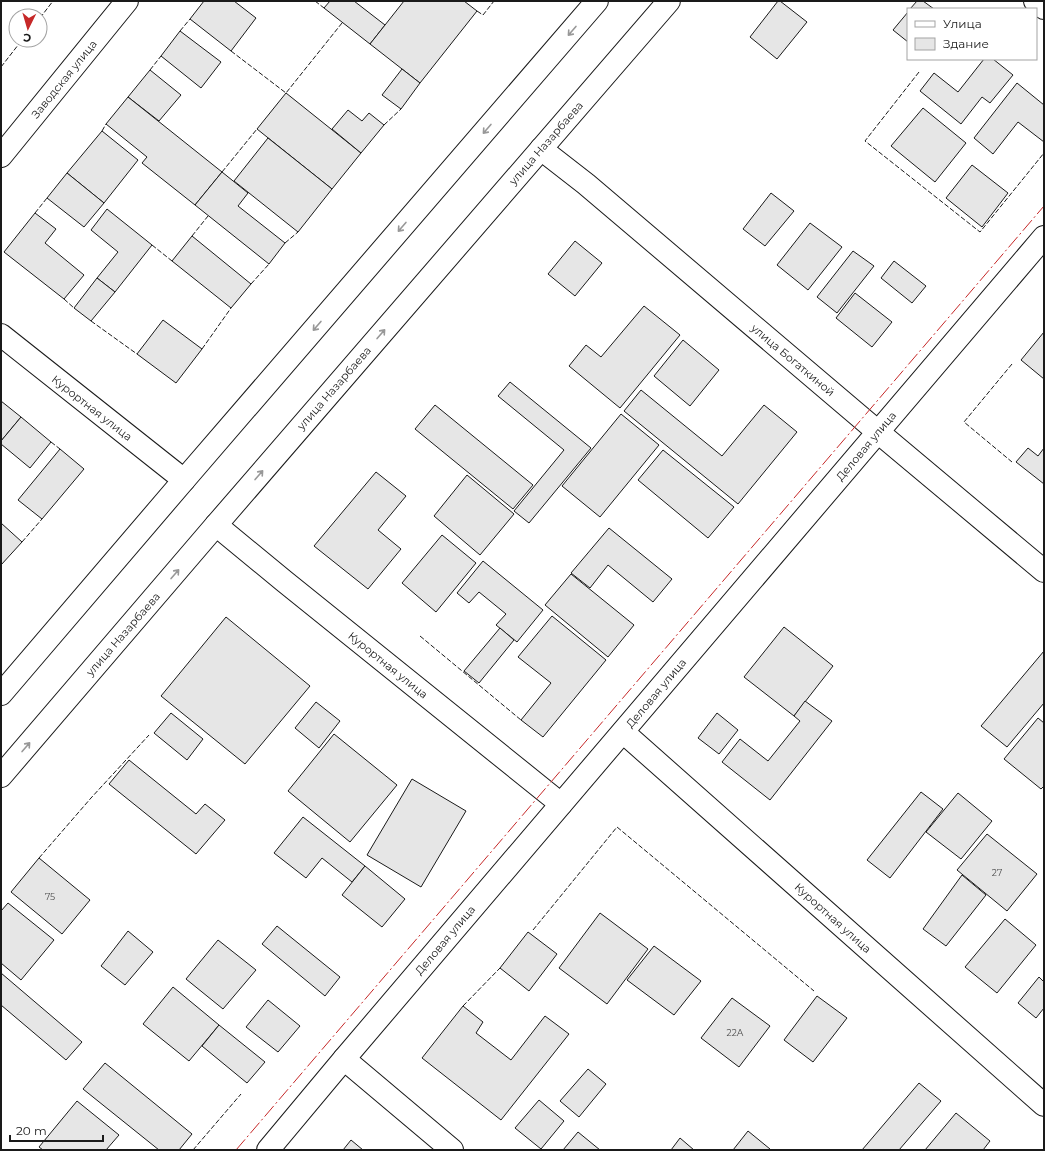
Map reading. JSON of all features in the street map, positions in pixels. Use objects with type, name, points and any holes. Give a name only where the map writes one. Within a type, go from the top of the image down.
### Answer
[{"type":"street","name":"Заводская улица","points":[[1,156],[127,1]]},
{"type":"street","points":[[1,694],[597,1]]},
{"type":"street","name":"улица Назарбаева","points":[[1,776],[669,1]]},
{"type":"street","points":[[1035,1],[1044,8]]},
{"type":"street","name":"улица Богаткиной","points":[[541,149],[592,189],[1044,571]]},
{"type":"street","name":"Деловая улица","points":[[268,1150],[1044,237]]},
{"type":"street","name":"Курортная улица","points":[[1,335],[184,480]]},
{"type":"street","name":"Курортная улица","points":[[216,525],[561,804]]},
{"type":"street","name":"Курортная улица","points":[[623,732],[1044,1105]]},
{"type":"street","points":[[344,1059],[452,1150]]},
{"type":"building","points":[[204,1],[234,1],[256,18],[231,51],[190,19]]},
{"type":"building","points":[[330,1],[354,1],[385,25],[370,44],[324,8]]},
{"type":"building","points":[[404,1],[464,1],[477,11],[420,83],[370,44]]},
{"type":"building","points":[[778,1],[807,22],[777,59],[750,37]]},
{"type":"building","points":[[917,1],[923,1],[933,8],[911,8]]},
{"type":"building","points":[[907,13],[907,41],[893,30]]},
{"type":"building","points":[[180,31],[221,62],[201,88],[161,56]]},
{"type":"building","points":[[983,60],[994,60],[1013,75],[990,103],[982,97],[961,124],[920,91],[934,73],[958,92]]},
{"type":"building","points":[[402,69],[420,83],[401,109],[382,95]]},
{"type":"building","points":[[150,70],[181,95],[159,121],[128,97]]},
{"type":"building","points":[[1017,83],[1044,105],[1044,142],[1018,122],[993,154],[974,138]]},
{"type":"building","points":[[286,93],[361,153],[332,189],[257,129]]},
{"type":"building","points":[[128,97],[222,172],[195,205],[142,163],[147,157],[106,124]]},
{"type":"building","points":[[923,108],[966,143],[935,182],[891,146]]},
{"type":"building","points":[[348,110],[362,121],[369,113],[384,125],[361,153],[332,129]]},
{"type":"building","points":[[102,131],[138,160],[104,203],[67,173]]},
{"type":"building","points":[[268,138],[332,189],[298,232],[234,181]]},
{"type":"building","points":[[972,165],[1008,193],[982,227],[946,198]]},
{"type":"building","points":[[222,172],[248,193],[238,206],[285,243],[269,264],[195,205]]},
{"type":"building","points":[[67,173],[104,203],[84,227],[47,198]]},
{"type":"building","points":[[771,193],[794,211],[765,246],[743,229]]},
{"type":"building","points":[[107,209],[152,245],[115,292],[97,278],[118,252],[91,230]]},
{"type":"building","points":[[35,213],[56,229],[45,243],[84,275],[64,299],[4,252]]},
{"type":"building","points":[[810,223],[842,247],[808,290],[777,265]]},
{"type":"building","points":[[192,236],[251,284],[231,308],[172,261]]},
{"type":"building","points":[[575,241],[602,263],[575,296],[548,274]]},
{"type":"building","points":[[853,251],[874,266],[837,313],[817,297]]},
{"type":"building","points":[[894,261],[926,286],[912,303],[881,278]]},
{"type":"building","points":[[97,278],[115,292],[91,321],[74,308]]},
{"type":"building","points":[[855,293],[892,322],[872,347],[836,318]]},
{"type":"building","points":[[644,306],[680,335],[620,408],[569,366],[586,345],[601,357]]},
{"type":"building","points":[[163,320],[202,349],[176,383],[137,354]]},
{"type":"building","points":[[1044,332],[1044,379],[1021,360]]},
{"type":"building","points":[[683,340],[719,370],[690,406],[654,376]]},
{"type":"building","points":[[510,382],[591,448],[529,523],[514,511],[564,450],[498,396]]},
{"type":"building","points":[[641,390],[722,456],[764,405],[797,432],[738,504],[624,411]]},
{"type":"building","points":[[1,401],[21,417],[1,441]]},
{"type":"building","points":[[435,405],[533,485],[513,509],[415,429]]},
{"type":"building","points":[[621,414],[659,445],[600,517],[562,486]]},
{"type":"building","points":[[21,417],[51,442],[30,468],[1,444],[1,441]]},
{"type":"building","points":[[1028,448],[1038,456],[1044,448],[1044,484],[1016,462]]},
{"type":"building","points":[[60,449],[84,469],[42,519],[18,500]]},
{"type":"building","points":[[663,450],[734,507],[708,538],[638,480]]},
{"type":"building","points":[[376,472],[406,496],[378,530],[401,549],[368,589],[314,546]]},
{"type":"building","points":[[467,475],[514,514],[480,555],[434,516]]},
{"type":"building","points":[[1,523],[22,542],[1,565]]},
{"type":"building","points":[[609,528],[672,579],[653,602],[608,565],[590,588],[571,573]]},
{"type":"building","points":[[442,535],[476,563],[436,612],[402,583]]},
{"type":"building","points":[[483,561],[543,610],[517,642],[496,625],[506,614],[479,592],[469,603],[457,593]]},
{"type":"building","points":[[571,574],[634,625],[608,657],[545,605]]},
{"type":"building","points":[[552,616],[606,660],[543,737],[521,720],[551,683],[518,657]]},
{"type":"building","points":[[226,617],[310,686],[245,764],[161,696]]},
{"type":"building","points":[[784,627],[833,666],[794,716],[744,677]]},
{"type":"building","points":[[500,628],[514,640],[479,683],[464,671]]},
{"type":"building","points":[[1044,651],[1044,703],[1007,747],[981,726]]},
{"type":"building","points":[[805,701],[832,721],[770,800],[722,762],[740,739],[768,761],[800,721],[794,716]]},
{"type":"building","points":[[316,702],[340,721],[319,748],[295,728]]},
{"type":"building","points":[[171,713],[203,739],[187,760],[154,733]]},
{"type":"building","points":[[717,713],[738,730],[719,754],[698,738]]},
{"type":"building","points":[[1038,718],[1044,723],[1044,786],[1041,789],[1004,759]]},
{"type":"building","points":[[334,734],[397,785],[350,842],[288,791]]},
{"type":"building","points":[[129,760],[196,814],[205,804],[225,820],[196,854],[109,784]]},
{"type":"building","points":[[412,779],[466,811],[421,887],[367,855]]},
{"type":"building","points":[[921,792],[943,809],[890,878],[867,860]]},
{"type":"building","points":[[958,793],[992,821],[961,859],[926,832]]},
{"type":"building","points":[[303,817],[365,866],[352,882],[322,858],[306,878],[274,853]]},
{"type":"building","points":[[987,834],[1037,874],[1007,911],[957,870]]},
{"type":"building","points":[[39,858],[90,900],[62,934],[11,892]]},
{"type":"building","points":[[365,866],[405,899],[382,927],[342,895]]},
{"type":"building","points":[[962,875],[986,895],[946,946],[923,929]]},
{"type":"building","points":[[8,903],[54,940],[21,980],[1,963],[1,911]]},
{"type":"building","points":[[600,913],[648,949],[607,1004],[559,968]]},
{"type":"building","points":[[1005,919],[1036,945],[997,993],[965,967]]},
{"type":"building","points":[[277,926],[340,977],[325,996],[262,944]]},
{"type":"building","points":[[128,931],[153,952],[125,985],[101,966]]},
{"type":"building","points":[[528,932],[557,954],[529,991],[500,968]]},
{"type":"building","points":[[218,940],[256,970],[223,1009],[186,979]]},
{"type":"building","points":[[654,946],[701,981],[674,1015],[627,980]]},
{"type":"building","points":[[1,973],[82,1042],[66,1060],[1,1005]]},
{"type":"building","points":[[1039,977],[1044,982],[1044,1008],[1036,1018],[1018,1003]]},
{"type":"building","points":[[173,987],[219,1025],[189,1061],[143,1024]]},
{"type":"building","points":[[817,996],[847,1018],[813,1062],[784,1040]]},
{"type":"building","points":[[732,998],[770,1026],[739,1067],[701,1038]]},
{"type":"building","points":[[268,1000],[300,1026],[278,1052],[246,1027]]},
{"type":"building","points":[[463,1006],[483,1022],[476,1033],[511,1060],[545,1016],[569,1034],[501,1120],[422,1058]]},
{"type":"building","points":[[219,1025],[265,1062],[247,1083],[202,1046]]},
{"type":"building","points":[[105,1063],[192,1134],[179,1150],[159,1150],[83,1089]]},
{"type":"building","points":[[588,1069],[606,1084],[579,1117],[560,1101]]},
{"type":"building","points":[[919,1083],[941,1101],[899,1150],[862,1150]]},
{"type":"building","points":[[539,1100],[564,1121],[541,1149],[515,1128]]},
{"type":"building","points":[[77,1101],[119,1135],[106,1150],[43,1150],[39,1147]]},
{"type":"building","points":[[956,1113],[990,1141],[983,1150],[925,1150]]},
{"type":"building","points":[[748,1131],[770,1149],[733,1150]]},
{"type":"building","points":[[578,1132],[600,1150],[563,1150]]},
{"type":"building","points":[[680,1138],[694,1150],[671,1150]]},
{"type":"building","points":[[351,1140],[363,1150],[343,1150]]},
{"type":"fence","points":[[48,8],[53,1]]},
{"type":"fence","points":[[315,1],[324,8]]},
{"type":"fence","points":[[477,11],[483,15],[494,1]]},
{"type":"fence","points":[[180,31],[190,19]]},
{"type":"fence","points":[[231,51],[286,93],[342,23]]},
{"type":"fence","points":[[1,67],[16,48]]},
{"type":"fence","points":[[150,70],[161,56]]},
{"type":"fence","points":[[919,72],[865,141],[980,232],[1044,153]]},
{"type":"fence","points":[[384,125],[401,109]]},
{"type":"fence","points":[[102,131],[106,124]]},
{"type":"fence","points":[[222,172],[257,129]]},
{"type":"fence","points":[[35,213],[47,198]]},
{"type":"fence","points":[[192,236],[208,216]]},
{"type":"fence","points":[[285,243],[298,232]]},
{"type":"fence","points":[[152,245],[172,261]]},
{"type":"fence","points":[[251,284],[269,264]]},
{"type":"fence","points":[[64,299],[74,308]]},
{"type":"fence","points":[[202,349],[231,308]]},
{"type":"fence","points":[[91,321],[137,354]]},
{"type":"fence","points":[[1012,364],[964,422],[1012,462]]},
{"type":"fence","points":[[51,442],[60,449]]},
{"type":"fence","points":[[22,542],[42,519]]},
{"type":"fence","points":[[420,636],[521,720]]},
{"type":"fence","points":[[39,858],[91,798],[149,735]]},
{"type":"fence","points":[[533,930],[617,827],[814,991]]},
{"type":"fence","points":[[463,1006],[500,968]]},
{"type":"fence","points":[[193,1150],[241,1094]]},
{"type":"power","points":[[236,1150],[1044,206]]}]
